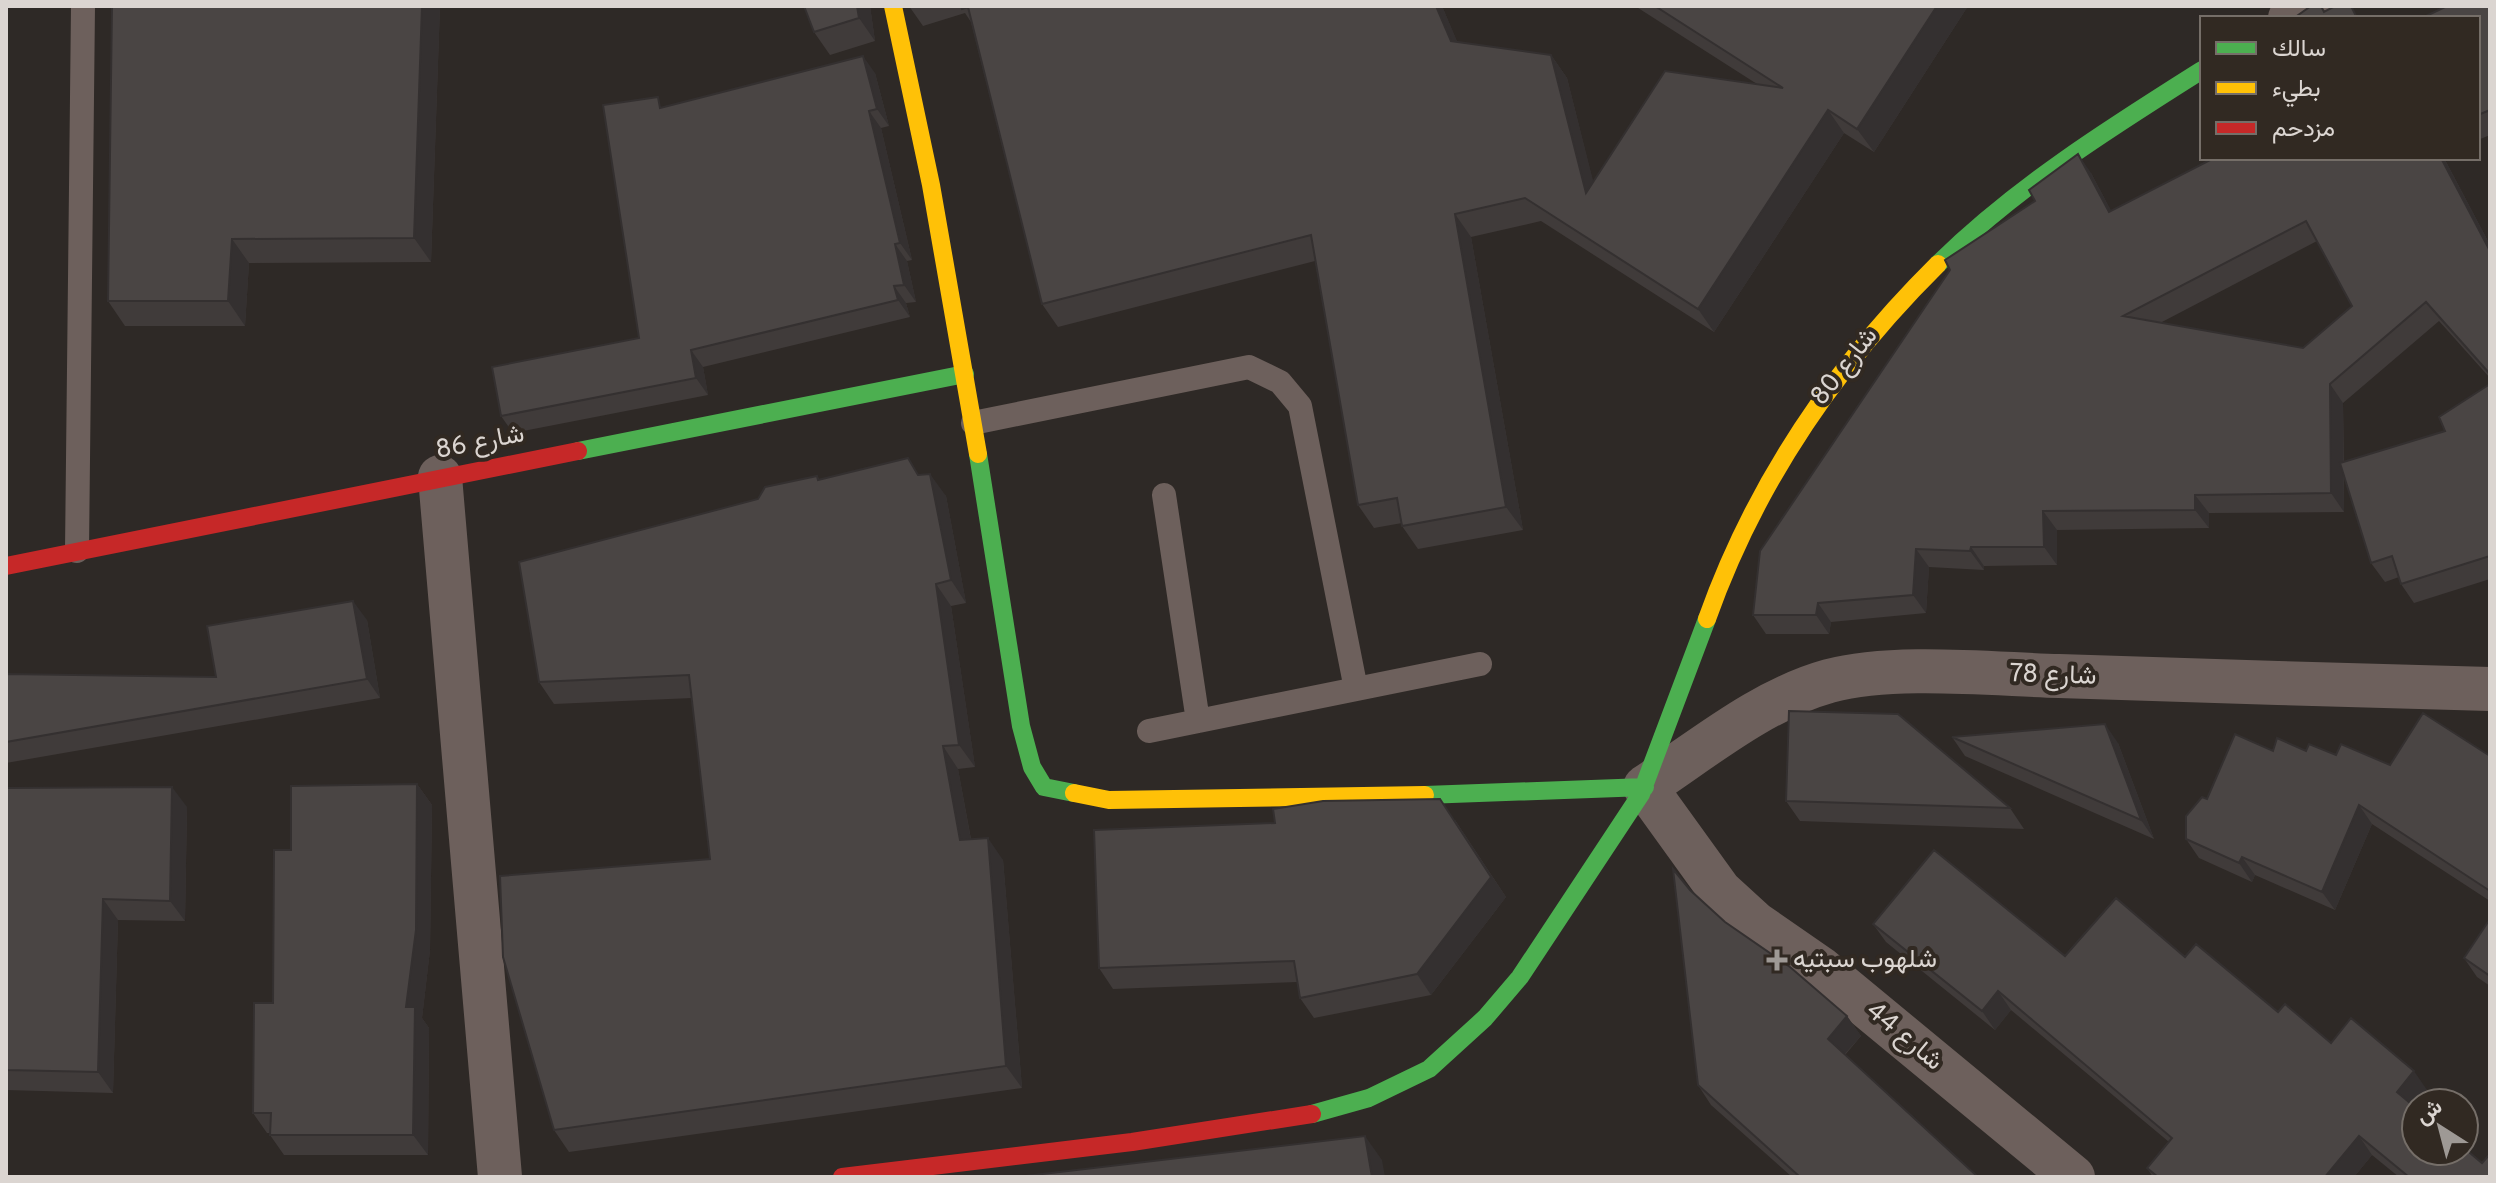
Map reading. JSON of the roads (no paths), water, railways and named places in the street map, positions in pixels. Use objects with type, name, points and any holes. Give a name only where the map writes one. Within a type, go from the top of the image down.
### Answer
[{"type":"street","points":[[893,6],[924,141],[1021,726],[1032,767],[1044,787],[1109,800],[1448,795],[1645,787]]},
{"type":"street","points":[[2294,16],[2311,6]]},
{"type":"street","name":"شارع 80","points":[[842,1177],[1268,1123],[1364,1100],[1431,1068],[1485,1020],[1534,962],[1645,787],[1728,562],[1757,500],[1829,382],[1895,304],[1970,231],[2125,117],[2200,71]]},
{"type":"street","name":"شارع 86","points":[[6,566],[965,374]]},
{"type":"street","points":[[440,477],[500,1177]]},
{"type":"street","name":"شارع 78","points":[[1645,787],[1752,716],[1791,695],[1829,681],[1869,675],[1958,673],[2490,689]]},
{"type":"street","name":"شارع 44","points":[[1645,787],[1720,891],[1755,923],[1820,968],[2073,1177]]},
{"type":"lane","points":[[77,551],[83,6]]},
{"type":"lane","points":[[973,423],[1249,367],[1280,382],[1300,406],[1356,689]]},
{"type":"lane","points":[[1164,495],[1198,721]]},
{"type":"lane","points":[[1149,731],[1480,664]]},
{"type":"place","name":"شلهوب سبتيه","points":[[1777,960]]}]
